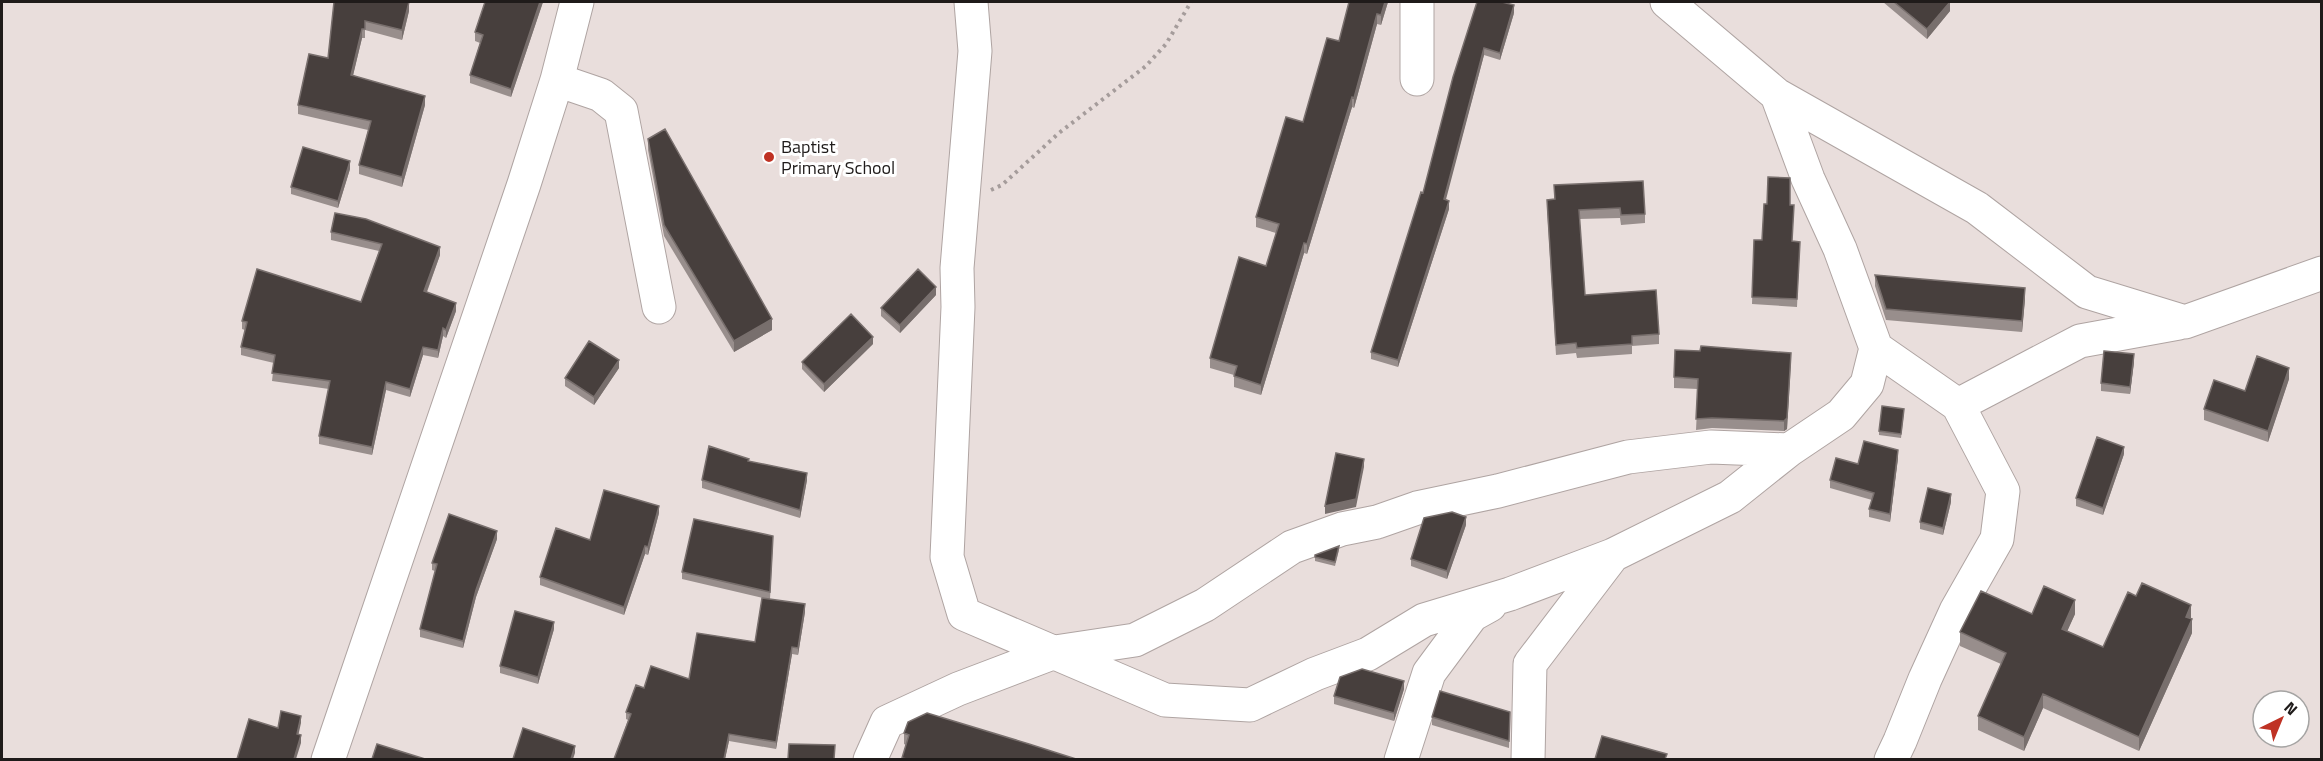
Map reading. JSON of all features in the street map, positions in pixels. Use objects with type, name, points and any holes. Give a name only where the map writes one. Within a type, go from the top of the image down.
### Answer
[{"type":"street","points":[[328,759],[524,184],[577,2]]},
{"type":"street","points":[[971,2],[975,51],[957,268],[958,307],[947,557],[964,614],[1165,700],[1250,705],[1315,674],[1368,654],[1424,620],[1510,594],[1613,555],[1730,497],[1789,450],[1842,415],[1867,384],[1876,348],[1840,249],[1808,179],[1777,95]]},
{"type":"street","points":[[1417,2],[1417,79]]},
{"type":"street","points":[[1667,2],[1777,95],[1977,208],[2087,292],[2185,322]]},
{"type":"street","points":[[556,80],[601,96],[621,111],[659,307]]},
{"type":"street","points":[[1958,405],[2080,341],[2185,322],[2322,273]]},
{"type":"street","points":[[1876,348],[1958,405],[2003,491],[1997,539],[1956,611],[1891,759]]},
{"type":"street","points":[[870,759],[887,722],[958,689],[1055,652],[1135,640],[1205,605],[1292,547],[1342,529],[1377,522],[1417,508],[1498,491],[1628,457],[1711,447],[1789,450]]},
{"type":"street","points":[[1528,759],[1530,664],[1613,555]]},
{"type":"street","points":[[1401,759],[1429,673],[1472,615],[1510,594]]},
{"type":"path","points":[[963,193],[984,194],[1002,185],[1059,133],[1146,66],[1166,44],[1191,2]]},
{"type":"building","points":[[334,2],[409,2],[402,30],[365,21],[365,29],[362,29],[351,75],[425,96],[402,177],[359,165],[371,121],[298,105],[309,54],[328,58]]},
{"type":"building","points":[[485,2],[540,2],[511,89],[470,75],[483,35],[475,32]]},
{"type":"building","points":[[1349,2],[1385,2],[1381,15],[1377,14],[1354,98],[1352,97],[1307,244],[1304,243],[1261,385],[1234,376],[1237,366],[1210,358],[1239,257],[1266,266],[1279,224],[1256,217],[1286,117],[1303,122],[1327,38],[1339,41]]},
{"type":"building","points":[[1477,2],[1502,2],[1514,5],[1500,53],[1484,48],[1444,199],[1449,201],[1398,360],[1371,352],[1421,192],[1423,193],[1453,77]]},
{"type":"building","points":[[1894,2],[1950,2],[1927,29]]},
{"type":"building","points":[[665,129],[772,319],[734,341],[664,225],[648,139]]},
{"type":"building","points":[[303,147],[350,161],[338,201],[291,187]]},
{"type":"building","points":[[1768,177],[1790,178],[1790,205],[1794,205],[1792,241],[1800,242],[1797,299],[1752,297],[1754,240],[1762,240]]},
{"type":"building","points":[[1643,181],[1645,214],[1621,215],[1620,208],[1579,210],[1585,295],[1656,290],[1659,334],[1632,336],[1632,344],[1577,348],[1576,343],[1556,345],[1547,200],[1555,199],[1554,185]]},
{"type":"building","points":[[335,213],[366,219],[440,247],[424,291],[456,303],[446,330],[443,328],[438,350],[423,347],[410,389],[386,382],[372,447],[319,436],[330,381],[272,373],[275,355],[241,347],[247,322],[242,321],[257,269],[361,302],[382,244],[331,232]]},
{"type":"building","points":[[918,269],[936,287],[900,325],[881,308]]},
{"type":"building","points":[[1875,275],[2025,288],[2022,321],[1886,309]]},
{"type":"building","points":[[851,314],[873,337],[824,384],[802,362]]},
{"type":"building","points":[[589,341],[619,360],[594,397],[565,378]]},
{"type":"building","points":[[1701,346],[1791,353],[1787,418],[1784,421],[1696,419],[1698,379],[1674,377],[1675,350],[1700,351]]},
{"type":"building","points":[[2104,351],[2134,354],[2130,387],[2101,383]]},
{"type":"building","points":[[2257,356],[2289,368],[2268,431],[2204,409],[2214,380],[2245,391]]},
{"type":"building","points":[[1882,406],[1904,409],[1901,434],[1879,431]]},
{"type":"building","points":[[2097,437],[2124,447],[2103,508],[2076,498]]},
{"type":"building","points":[[1864,441],[1898,450],[1890,514],[1869,509],[1874,493],[1830,480],[1836,458],[1858,464]]},
{"type":"building","points":[[709,446],[749,459],[748,461],[807,473],[800,510],[702,480]]},
{"type":"building","points":[[1336,453],[1364,459],[1356,499],[1325,506]]},
{"type":"building","points":[[1928,488],[1951,494],[1943,528],[1920,522]]},
{"type":"building","points":[[604,490],[659,506],[648,547],[645,546],[624,607],[540,577],[556,528],[590,540]]},
{"type":"building","points":[[1452,512],[1466,517],[1447,571],[1411,559],[1424,518]]},
{"type":"building","points":[[449,514],[497,531],[476,590],[463,641],[420,629],[437,564],[432,563]]},
{"type":"building","points":[[694,519],[773,536],[770,592],[682,572]]},
{"type":"building","points":[[1339,546],[1335,562],[1315,557],[1315,555]]},
{"type":"building","points":[[2142,583],[2191,605],[2186,617],[2192,619],[2139,737],[2043,694],[2024,737],[1978,716],[2006,653],[1960,632],[1981,591],[2032,614],[2044,586],[2075,600],[2062,629],[2103,647],[2128,592],[2136,596]]},
{"type":"building","points":[[762,598],[805,604],[798,648],[792,647],[776,742],[729,734],[724,759],[614,759],[631,714],[626,712],[636,685],[644,688],[651,666],[689,679],[697,633],[755,642]]},
{"type":"building","points":[[515,611],[554,622],[538,677],[500,666]]},
{"type":"building","points":[[1362,669],[1404,681],[1394,713],[1334,696],[1340,677]]},
{"type":"building","points":[[1440,691],[1510,712],[1509,741],[1432,717]]},
{"type":"building","points":[[281,711],[301,716],[297,734],[301,735],[294,759],[237,759],[249,719],[278,728]]},
{"type":"building","points":[[927,713],[1076,759],[902,758],[909,735],[904,733],[908,722]]},
{"type":"building","points":[[523,728],[575,746],[571,759],[513,759]]},
{"type":"building","points":[[1602,736],[1667,754],[1665,759],[1595,759]]},
{"type":"building","points":[[377,744],[425,759],[372,759]]},
{"type":"building","points":[[789,744],[835,745],[834,759],[788,759]]},
{"type":"place","name":"Baptist Primary School","points":[[769,157]]}]
